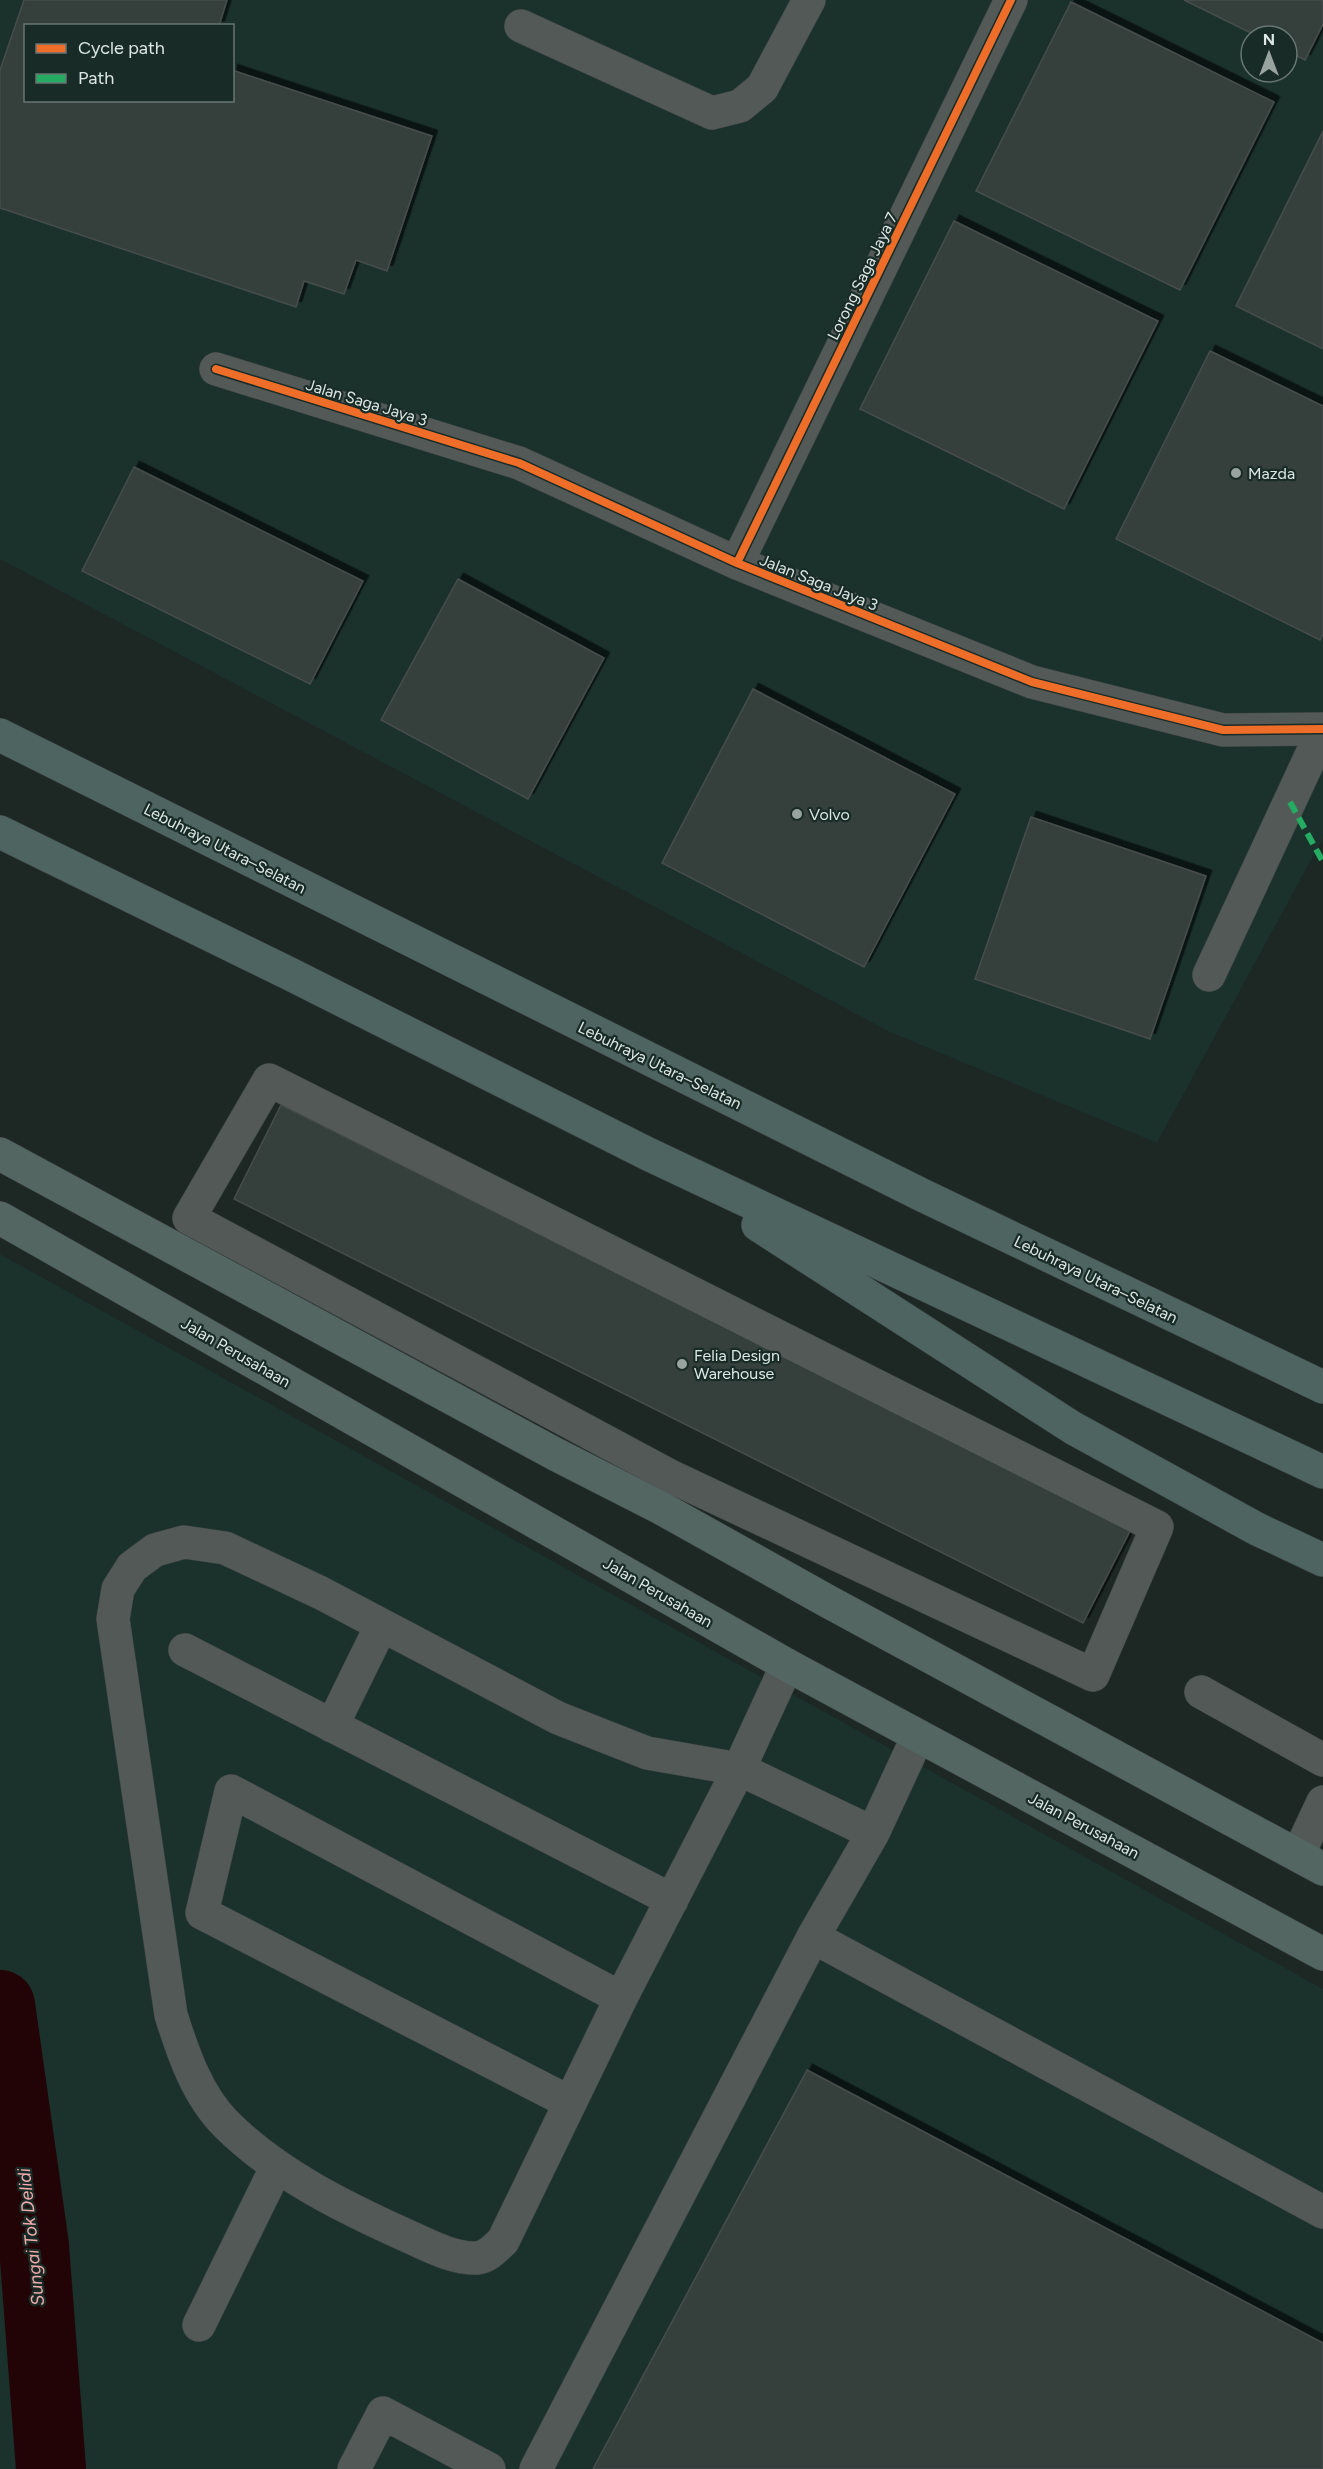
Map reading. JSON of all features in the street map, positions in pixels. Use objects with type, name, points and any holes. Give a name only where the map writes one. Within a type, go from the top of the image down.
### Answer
[{"type":"highway","name":"Lebuhraya Utara–Selatan","points":[[0,735],[922,1196],[1323,1387]]},
{"type":"highway","points":[[0,832],[290,974],[648,1154],[1323,1472]]},
{"type":"highway","points":[[648,1154],[1073,1428],[1257,1529],[1323,1560]]},
{"type":"main road","points":[[9,1159],[555,1454],[659,1507],[829,1602],[1311,1862]]},
{"type":"main road","name":"Jalan Perusahaan","points":[[0,1218],[787,1665],[1323,1954]]},
{"type":"street","points":[[521,26],[712,113],[740,106],[762,88],[809,0]]},
{"type":"street","name":"Lorong Saga Jaya 7","points":[[737,563],[1011,0]]},
{"type":"street","name":"Jalan Saga Jaya 3","points":[[216,369],[519,463],[737,563],[1032,682],[1223,730],[1323,730]]},
{"type":"street","points":[[1209,975],[1323,730]]},
{"type":"street","points":[[269,1080],[1157,1527],[1093,1675],[672,1477],[189,1218],[269,1080]]},
{"type":"street","points":[[659,1507],[672,1477]]},
{"type":"street","points":[[787,1665],[739,1769],[621,1998],[502,2241],[489,2254],[479,2258],[464,2258],[437,2249],[354,2211],[277,2166],[225,2123],[200,2087],[182,2050],[171,2015],[112,1619],[118,1589],[132,1567],[155,1550],[184,1542],[225,1548],[268,1567],[558,1718],[647,1753],[739,1769],[873,1833]]},
{"type":"street","points":[[332,1726],[381,1626]]},
{"type":"street","points":[[185,1650],[672,1900]]},
{"type":"street","points":[[1201,1692],[1323,1760]]},
{"type":"street","points":[[536,2469],[813,1936],[873,1833],[918,1736]]},
{"type":"street","points":[[569,2102],[202,1913],[231,1791],[621,1998]]},
{"type":"street","points":[[1311,1862],[1323,1802]]},
{"type":"street","points":[[813,1936],[1323,2212]]},
{"type":"street","points":[[199,2325],[277,2166]]},
{"type":"street","points":[[354,2469],[383,2413],[489,2469]]},
{"type":"shaded area","points":[[0,0],[1323,0],[1323,838],[1157,1143],[890,1032],[0,559]]},
{"type":"shaded area","points":[[0,1254],[1323,1989],[1323,2469],[0,2469]]},
{"type":"building","points":[[24,0],[227,0],[220,24],[24,24],[24,102],[234,102],[234,71],[432,136],[387,271],[356,260],[344,294],[304,281],[296,307],[0,208],[0,70]]},
{"type":"building","points":[[1184,0],[1323,0],[1323,24],[1305,60],[1299,57],[1299,24],[1239,24],[1239,27]]},
{"type":"building","points":[[1071,2],[1274,102],[1180,290],[976,191]]},
{"type":"building","points":[[1323,131],[1323,349],[1236,306]]},
{"type":"building","points":[[954,221],[1158,321],[1064,509],[860,409]]},
{"type":"building","name":"Mazda","points":[[1210,351],[1323,406],[1323,634],[1320,640],[1116,539]]},
{"type":"building","points":[[134,467],[363,581],[310,684],[82,571]]},
{"type":"building","points":[[458,579],[604,658],[528,799],[381,720]]},
{"type":"building","points":[[753,689],[955,794],[864,967],[662,863]]},
{"type":"building","points":[[1031,817],[1206,876],[1150,1039],[975,979]]},
{"type":"building","name":"Felia Design Warehouse","points":[[281,1105],[1131,1529],[1083,1623],[234,1199]]},
{"type":"building","points":[[807,2070],[1323,2343],[1323,2469],[593,2469]]},
{"type":"waterway","name":"Sungai Tok Delidi","points":[[0,2005],[34,2246],[51,2469]]},
{"type":"marked path","points":[[1290,802],[1323,862]]},
{"type":"cycle path","points":[[737,563],[1011,0]]},
{"type":"cycle path","points":[[216,369],[519,463],[737,563],[1032,682],[1223,730],[1323,729]]},
{"type":"place","name":"Mazda","points":[[1236,473]]},
{"type":"place","name":"Volvo","points":[[797,814]]},
{"type":"place","name":"Felia Design Warehouse","points":[[682,1364]]}]
